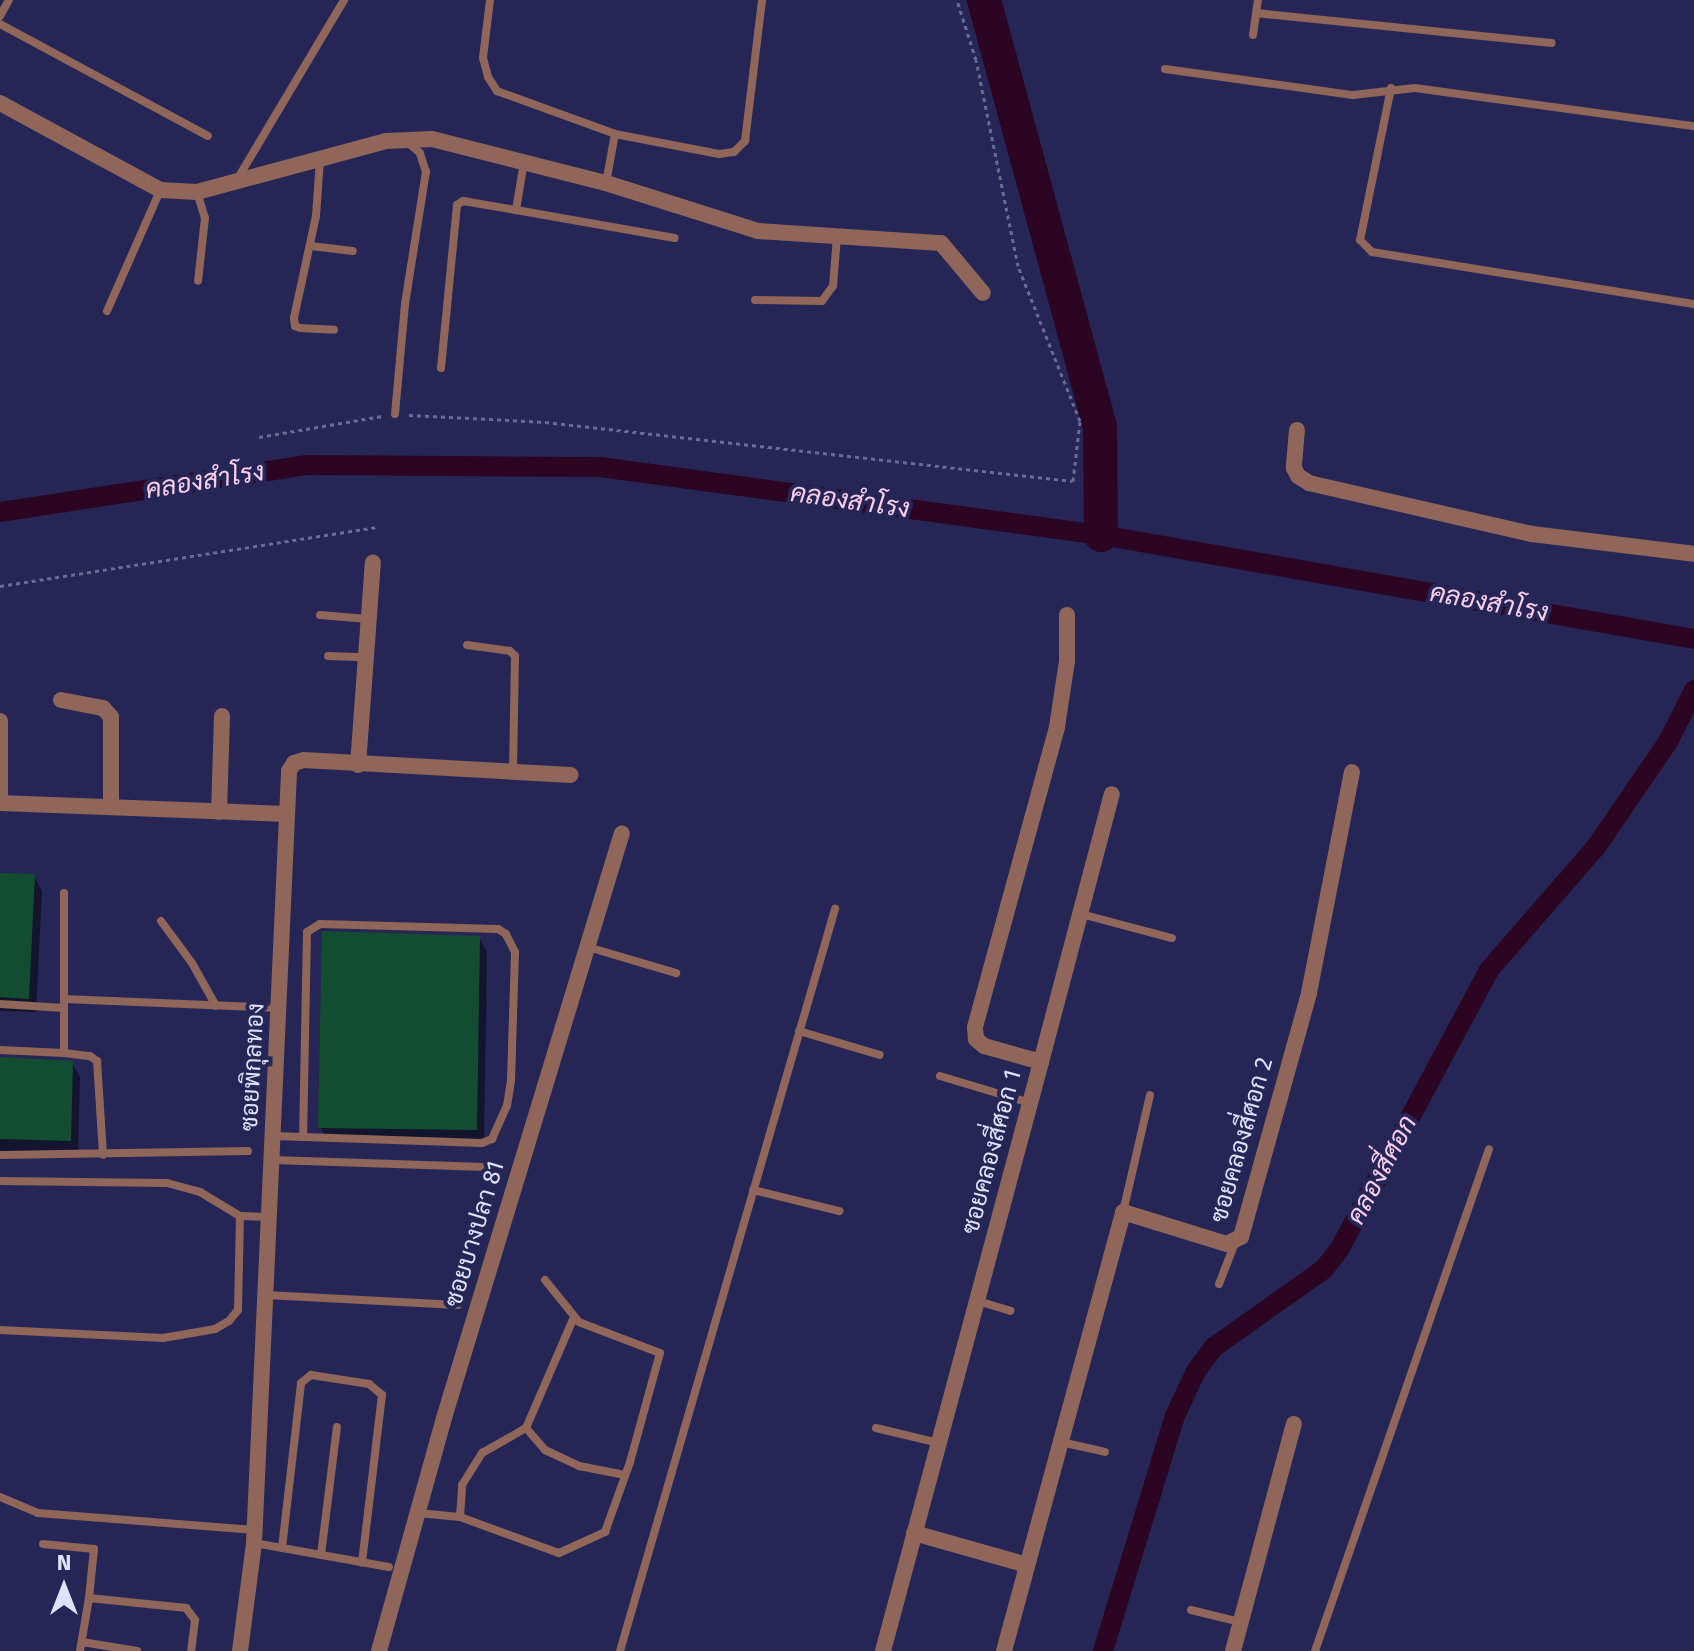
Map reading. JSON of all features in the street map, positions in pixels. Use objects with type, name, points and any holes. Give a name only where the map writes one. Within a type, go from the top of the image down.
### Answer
[{"type":"street","points":[[0,103],[160,190],[197,192],[386,141],[432,139],[606,183],[740,227],[941,243],[983,293]]},
{"type":"street","points":[[1297,430],[1294,468],[1298,476],[1309,483],[1532,534],[1694,554]]},
{"type":"street","points":[[358,765],[373,563]]},
{"type":"street","name":"ซอยคลองสี่ศอก 1","points":[[883,1651],[1041,1062],[984,1046],[976,1039],[975,1027],[1057,727],[1067,661],[1067,615]]},
{"type":"street","points":[[61,700],[103,708],[111,717],[111,807]]},
{"type":"street","points":[[219,812],[222,716]]},
{"type":"street","points":[[0,721],[0,803],[287,814]]},
{"type":"street","name":"ซอยพิกุลทอง","points":[[240,1651],[254,1537],[289,771],[294,763],[304,760],[571,775]]},
{"type":"street","name":"ซอยคลองสี่ศอก 2","points":[[1123,1212],[1227,1244],[1235,1243],[1241,1237],[1309,993],[1352,772]]},
{"type":"street","points":[[1041,1062],[1112,794]]},
{"type":"street","name":"ซอยบางปลา 81","points":[[379,1651],[417,1513],[622,833]]},
{"type":"street","points":[[1004,1651],[1123,1212]]},
{"type":"street","points":[[1233,1651],[1294,1424]]},
{"type":"street","points":[[914,1533],[1027,1565]]},
{"type":"lane","points":[[0,16],[9,0]]},
{"type":"lane","points":[[237,181],[344,0]]},
{"type":"lane","points":[[490,0],[483,58],[488,77],[497,91],[615,134],[719,154],[734,152],[745,141],[762,0]]},
{"type":"lane","points":[[1253,35],[1258,0]]},
{"type":"lane","points":[[1256,13],[1551,43]]},
{"type":"lane","points":[[0,24],[208,136]]},
{"type":"lane","points":[[1165,69],[1353,95],[1391,88],[1415,88],[1694,126]]},
{"type":"lane","points":[[1391,88],[1360,240],[1372,252],[1694,304]]},
{"type":"lane","points":[[606,183],[615,134]]},
{"type":"lane","points":[[395,414],[405,304],[426,172],[420,153],[404,139]]},
{"type":"lane","points":[[320,160],[311,246],[295,326],[334,330]]},
{"type":"lane","points":[[516,210],[524,161]]},
{"type":"lane","points":[[107,311],[160,190]]},
{"type":"lane","points":[[197,192],[205,218],[198,281]]},
{"type":"lane","points":[[441,368],[457,205],[463,201],[675,238]]},
{"type":"lane","points":[[755,300],[822,301],[829,295],[837,235]]},
{"type":"lane","points":[[311,246],[353,251]]},
{"type":"lane","points":[[320,615],[368,619]]},
{"type":"lane","points":[[467,645],[510,651],[515,656],[513,772]]},
{"type":"lane","points":[[328,656],[365,657]]},
{"type":"lane","points":[[64,893],[64,1053]]},
{"type":"lane","points":[[620,1651],[835,909]]},
{"type":"lane","points":[[1080,914],[1172,938]]},
{"type":"lane","points":[[161,921],[192,963],[216,1006]]},
{"type":"lane","points":[[271,1149],[303,1137],[482,1143],[492,1139],[507,1106],[511,1080],[515,952],[506,934],[498,929],[320,924],[307,932],[303,1137]]},
{"type":"lane","points":[[588,947],[676,973]]},
{"type":"lane","points":[[0,1004],[280,1008]]},
{"type":"lane","points":[[799,1031],[880,1055]]},
{"type":"lane","points":[[0,1050],[64,1053],[90,1056],[97,1061],[103,1155]]},
{"type":"lane","points":[[940,1076],[1030,1103]]},
{"type":"lane","points":[[1123,1212],[1150,1095]]},
{"type":"lane","points":[[271,1149],[485,1167]]},
{"type":"lane","points":[[1315,1651],[1489,1149]]},
{"type":"lane","points":[[0,1155],[248,1151]]},
{"type":"lane","points":[[0,1181],[167,1183],[200,1192],[240,1216],[270,1217]]},
{"type":"lane","points":[[753,1190],[839,1211]]},
{"type":"lane","points":[[0,1330],[163,1338],[215,1329],[229,1321],[238,1310],[240,1216]]},
{"type":"lane","points":[[1219,1284],[1235,1243]]},
{"type":"lane","points":[[417,1513],[460,1517],[559,1553],[605,1532],[660,1353],[579,1322],[545,1280]]},
{"type":"lane","points":[[266,1295],[458,1305]]},
{"type":"lane","points":[[977,1301],[1011,1311]]},
{"type":"lane","points":[[460,1517],[462,1485],[482,1453],[526,1428],[574,1317]]},
{"type":"lane","points":[[282,1548],[301,1383],[311,1375],[369,1384],[382,1395],[362,1563]]},
{"type":"lane","points":[[321,1555],[337,1427]]},
{"type":"lane","points":[[526,1428],[545,1450],[579,1466],[625,1475]]},
{"type":"lane","points":[[876,1428],[939,1443]]},
{"type":"lane","points":[[1060,1442],[1105,1452]]},
{"type":"lane","points":[[0,1497],[38,1513],[254,1537],[282,1548],[389,1567]]},
{"type":"lane","points":[[43,1544],[94,1549],[81,1646],[137,1651]]},
{"type":"lane","points":[[89,1598],[186,1608],[195,1620],[191,1651]]},
{"type":"lane","points":[[1191,1610],[1241,1622]]},
{"type":"path","points":[[259,437],[395,414],[545,422],[1073,481],[1080,421],[1018,266],[976,60],[957,0]]},
{"type":"path","points":[[0,586],[375,527]]},
{"type":"building","points":[[0,873],[35,874],[29,999],[0,997]]},
{"type":"building","points":[[322,931],[480,936],[477,1130],[318,1128]]},
{"type":"building","points":[[0,1057],[73,1061],[71,1141],[0,1139]]},
{"type":"waterway","points":[[984,0],[1100,427],[1101,535]]},
{"type":"waterway","name":"คลองสำโรง","points":[[0,512],[307,465],[600,467],[1101,535],[1694,639]]},
{"type":"waterway","name":"คลองสี่ศอก","points":[[1103,1651],[1175,1416],[1196,1371],[1214,1347],[1324,1269],[1339,1250],[1489,970],[1596,847],[1668,742],[1694,690]]}]
